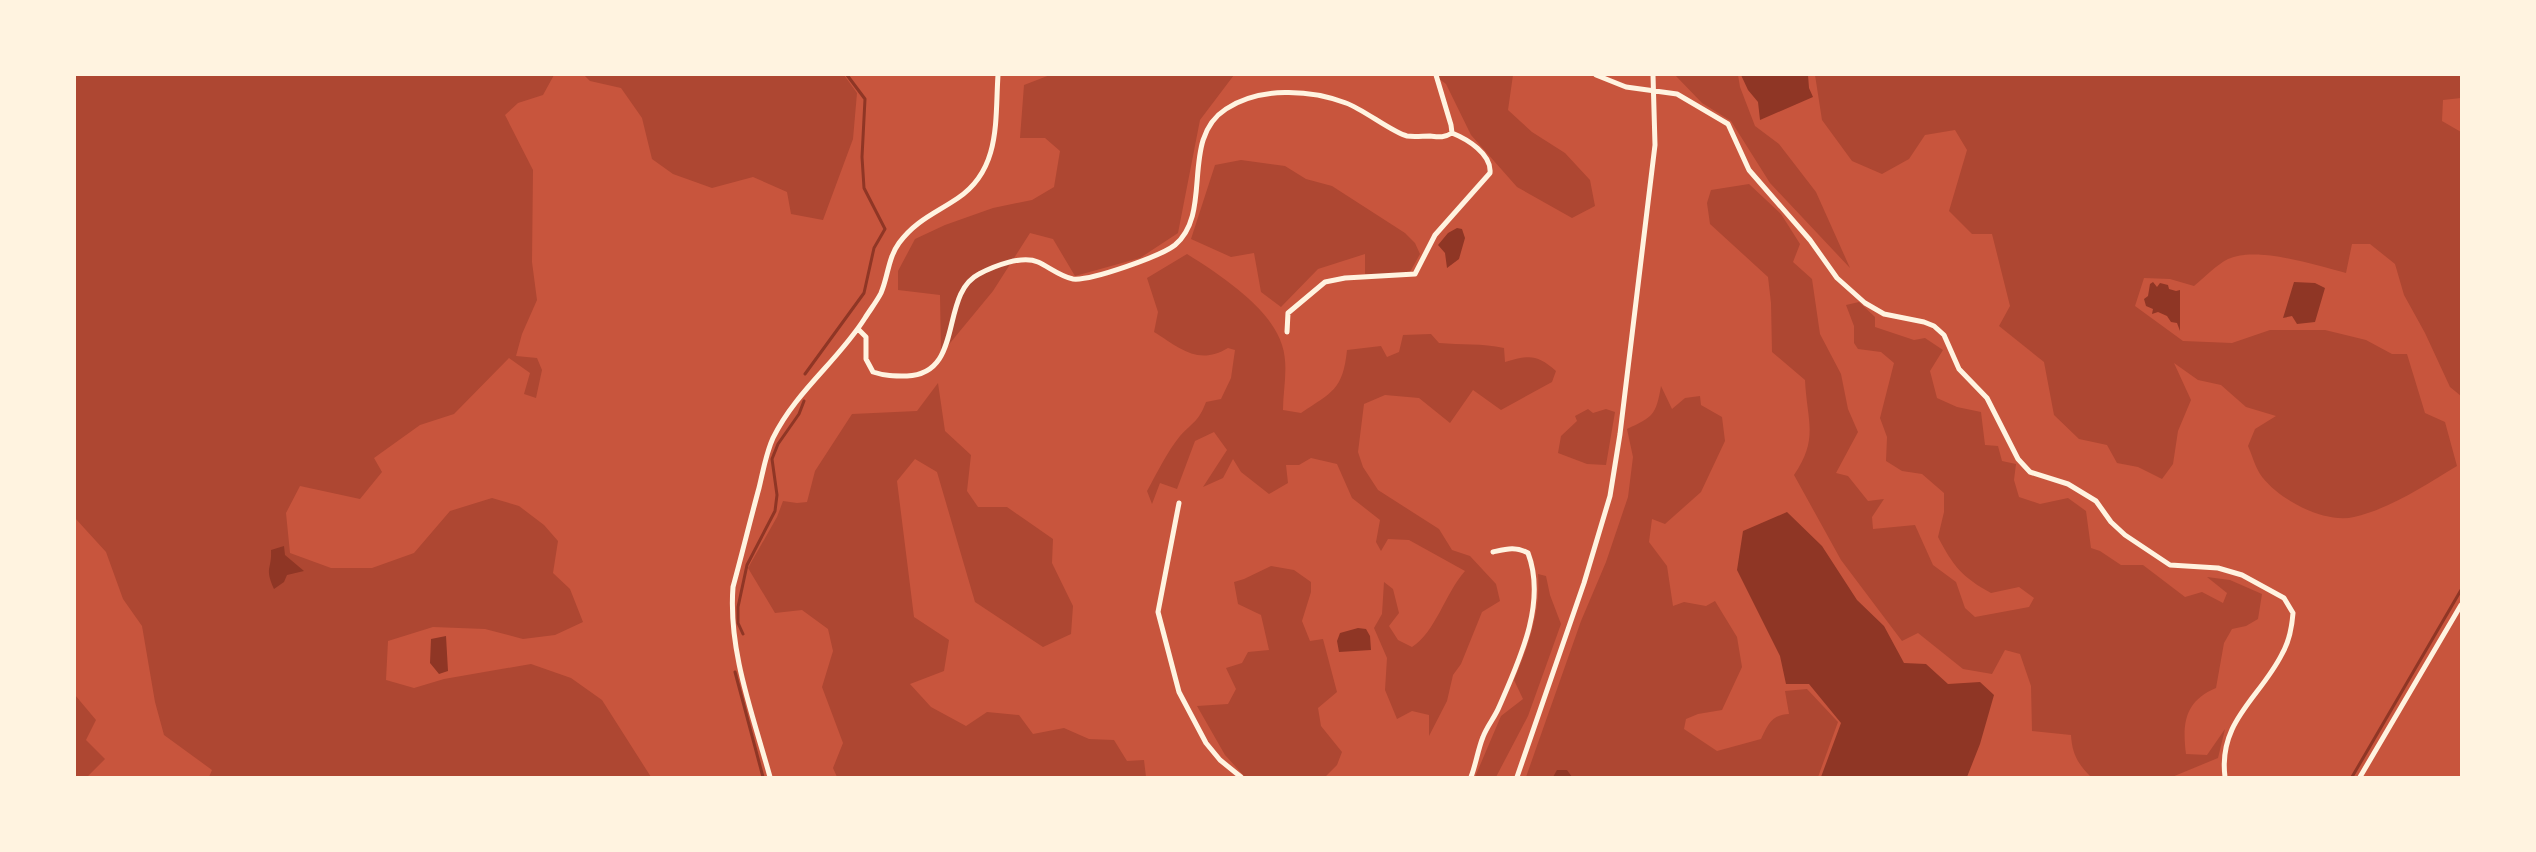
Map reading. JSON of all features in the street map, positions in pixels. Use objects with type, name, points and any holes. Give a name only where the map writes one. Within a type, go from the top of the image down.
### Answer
[{"type":"street","points":[[770,777],[732,629],[733,587],[773,438],[801,393],[858,329],[881,292],[889,264],[898,244],[911,229],[929,214],[958,198],[972,187],[984,171],[993,152],[998,75]]},
{"type":"street","points":[[1436,75],[1452,133]]},
{"type":"street","points":[[1596,75],[1626,87],[1653,89],[1677,94],[1728,124],[1748,170],[1810,240],[1836,278],[1865,303],[1884,314],[1934,326],[1944,335],[1959,369],[1987,398],[2018,459],[2030,472],[2068,484],[2096,501],[2111,522],[2125,535],[2170,565],[2218,568],[2242,575],[2284,598],[2293,613],[2284,652],[2242,711],[2229,737],[2224,754],[2226,777]]},
{"type":"street","points":[[1517,777],[1584,583],[1610,496],[1621,424],[1655,145],[1653,75]]},
{"type":"street","points":[[858,329],[866,337],[866,359],[873,372],[885,376],[917,376],[942,356],[949,338],[956,304],[965,284],[974,276],[988,269],[1025,259],[1036,261],[1071,279],[1081,279],[1132,265],[1174,245],[1186,230],[1192,212],[1203,133],[1225,109],[1242,101],[1290,92],[1324,97],[1346,103],[1405,136],[1446,137],[1452,133]]},
{"type":"street","points":[[1287,332],[1288,313],[1325,282],[1345,278],[1415,274],[1435,235],[1490,173],[1491,167],[1488,160],[1466,138],[1452,133]]},
{"type":"street","points":[[1179,503],[1158,612],[1179,692],[1206,743],[1220,760],[1242,777]]},
{"type":"street","points":[[1472,777],[1483,737],[1499,708],[1524,644],[1533,612],[1536,580],[1528,553],[1522,549],[1511,548],[1492,552]]},
{"type":"street","points":[[2360,777],[2461,605]]},
{"type":"shaded area","points":[[75,75],[554,75],[543,95],[518,103],[505,115],[533,170],[532,262],[537,300],[522,334],[516,356],[537,358],[542,370],[536,398],[524,394],[530,373],[509,358],[454,414],[420,425],[374,458],[382,472],[360,499],[300,486],[286,513],[290,553],[331,568],[372,568],[414,553],[450,511],[492,498],[519,506],[544,525],[558,541],[553,573],[570,589],[583,622],[555,635],[523,639],[485,629],[433,627],[388,641],[386,680],[414,688],[444,679],[531,664],[571,678],[602,700],[651,777],[209,777],[212,770],[164,735],[155,702],[142,626],[123,599],[106,552],[75,518]]},
{"type":"shaded area","points":[[584,75],[844,75],[857,93],[853,139],[823,220],[791,214],[787,192],[753,177],[712,188],[673,174],[652,159],[642,118],[621,88],[590,81]]},
{"type":"shaded area","points":[[1050,75],[1234,75],[1200,120],[1178,233],[1140,258],[1075,276],[1053,239],[1030,233],[993,291],[941,354],[940,295],[898,290],[898,271],[915,239],[945,225],[993,208],[1032,200],[1054,187],[1060,151],[1045,138],[1020,138],[1024,85]]},
{"type":"shaded area","points":[[1434,75],[1513,75],[1508,110],[1532,132],[1565,153],[1590,180],[1595,206],[1572,218],[1517,187],[1471,135],[1446,84]]},
{"type":"shaded area","points":[[1675,75],[1738,75],[1740,87],[1755,126],[1779,144],[1816,192],[1850,268],[1770,183],[1731,121],[1702,103]]},
{"type":"shaded area","points":[[1741,75],[1808,75],[1809,88],[1813,97],[1760,120],[1758,102],[1748,90]]},
{"type":"shaded area","points":[[1815,75],[2461,75],[2461,98],[2443,100],[2442,121],[2461,132],[2461,396],[2450,387],[2425,333],[2404,295],[2395,264],[2370,244],[2352,244],[2346,273],[2287,258],[2255,255],[2228,259],[2194,286],[2170,279],[2144,278],[2135,306],[2183,341],[2232,343],[2270,330],[2325,330],[2366,340],[2392,354],[2407,354],[2425,413],[2445,422],[2457,466],[2395,502],[2368,513],[2342,518],[2316,513],[2289,500],[2278,492],[2260,474],[2255,464],[2248,446],[2255,429],[2276,416],[2246,407],[2221,385],[2198,380],[2174,363],[2191,400],[2178,431],[2173,464],[2162,479],[2138,467],[2117,463],[2107,445],[2079,439],[2054,415],[2044,362],[1999,326],[2010,306],[1992,234],[1972,234],[1949,211],[1967,150],[1955,130],[1925,135],[1909,159],[1882,174],[1852,161],[1822,120]]},
{"type":"shaded area","points":[[1241,160],[1285,166],[1306,179],[1332,186],[1405,233],[1415,243],[1420,254],[1409,274],[1365,274],[1365,254],[1318,269],[1281,307],[1261,292],[1254,253],[1231,257],[1191,239],[1215,165]]},
{"type":"shaded area","points":[[1749,184],[1781,214],[1800,244],[1793,262],[1812,279],[1820,334],[1841,374],[1848,409],[1858,432],[1836,473],[1848,476],[1868,501],[1884,499],[1872,517],[1873,529],[1915,525],[1933,565],[1956,582],[1965,608],[1975,617],[2029,607],[2034,598],[2019,587],[1991,593],[1965,576],[1949,556],[1938,537],[1944,512],[1944,493],[1922,474],[1902,471],[1886,461],[1887,437],[1880,418],[1894,363],[1881,352],[1858,349],[1854,343],[1854,326],[1846,305],[1859,302],[1875,317],[1875,327],[1914,340],[1925,338],[1943,350],[1930,371],[1937,398],[1957,407],[1981,412],[1985,445],[1998,446],[2002,461],[2016,464],[2014,480],[2019,497],[2040,504],[2068,498],[2086,511],[2091,548],[2100,551],[2121,565],[2143,565],[2185,597],[2202,592],[2223,603],[2227,593],[2207,577],[2230,580],[2262,594],[2258,619],[2246,626],[2232,629],[2224,643],[2216,688],[2198,699],[2188,714],[2185,732],[2186,754],[2207,755],[2225,729],[2218,758],[2172,777],[2091,777],[2076,758],[2071,735],[2032,731],[2031,686],[2020,654],[2005,650],[1992,674],[1963,669],[1918,633],[1902,641],[1841,560],[1794,475],[1802,462],[1809,440],[1810,429],[1805,380],[1772,352],[1771,303],[1768,277],[1710,224],[1707,203],[1711,190]]},
{"type":"shaded area","points":[[1457,228],[1462,229],[1465,238],[1459,259],[1447,268],[1445,253],[1438,245],[1448,233]]},
{"type":"shaded area","points":[[1187,254],[1214,271],[1256,305],[1276,331],[1282,345],[1285,361],[1283,410],[1301,413],[1334,389],[1342,374],[1347,350],[1381,346],[1387,357],[1399,352],[1403,335],[1431,334],[1439,343],[1496,346],[1504,348],[1505,362],[1527,357],[1543,361],[1556,371],[1552,382],[1501,410],[1473,390],[1450,423],[1419,398],[1385,395],[1364,404],[1358,452],[1363,467],[1378,490],[1439,529],[1452,550],[1470,556],[1496,584],[1500,601],[1482,612],[1461,664],[1453,675],[1447,701],[1429,736],[1429,715],[1412,711],[1397,719],[1385,690],[1387,658],[1374,628],[1382,614],[1384,582],[1393,589],[1399,613],[1389,626],[1398,640],[1412,647],[1420,641],[1434,622],[1465,571],[1409,540],[1388,539],[1381,551],[1376,542],[1380,520],[1352,498],[1337,464],[1311,458],[1299,465],[1286,465],[1288,483],[1269,494],[1241,472],[1233,459],[1223,478],[1203,487],[1227,450],[1214,432],[1195,441],[1177,489],[1160,483],[1152,504],[1147,491],[1171,449],[1180,436],[1198,417],[1206,402],[1221,399],[1231,378],[1235,350],[1228,348],[1217,353],[1198,355],[1181,349],[1154,332],[1158,312],[1147,278]]},
{"type":"shaded area","points":[[2153,282],[2157,287],[2160,283],[2168,285],[2169,289],[2180,290],[2180,331],[2177,323],[2171,322],[2167,316],[2158,312],[2152,314],[2153,309],[2146,306],[2144,299],[2148,296],[2150,284]]},
{"type":"shaded area","points":[[2294,282],[2315,283],[2325,288],[2315,322],[2297,324],[2292,316],[2283,318]]},
{"type":"shaded area","points":[[938,383],[945,431],[971,455],[967,491],[978,507],[1007,507],[1053,539],[1052,563],[1073,606],[1071,634],[1043,647],[975,602],[937,472],[915,459],[897,481],[914,617],[949,640],[944,671],[910,684],[931,707],[966,726],[987,712],[1019,715],[1033,734],[1064,728],[1089,739],[1114,740],[1127,761],[1144,760],[1146,777],[837,777],[833,768],[843,743],[822,687],[833,651],[828,629],[802,610],[775,613],[748,568],[777,517],[783,501],[807,502],[815,471],[852,414],[917,411]]},
{"type":"shaded area","points":[[1661,386],[1672,409],[1685,398],[1700,396],[1701,405],[1722,417],[1725,441],[1701,492],[1665,524],[1652,519],[1649,542],[1667,566],[1673,606],[1684,602],[1706,606],[1715,601],[1737,637],[1742,667],[1722,710],[1698,714],[1686,719],[1684,729],[1717,751],[1761,739],[1768,725],[1774,719],[1778,716],[1789,714],[1785,691],[1807,689],[1838,722],[1818,777],[1526,777],[1581,621],[1606,562],[1628,497],[1633,457],[1627,429],[1652,414]]},
{"type":"shaded area","points":[[1588,409],[1593,413],[1606,409],[1615,412],[1606,465],[1587,464],[1558,453],[1561,436],[1577,421],[1575,416]]},
{"type":"shaded area","points":[[1787,512],[1822,546],[1857,600],[1884,626],[1904,663],[1926,664],[1948,684],[1980,682],[1994,695],[1980,744],[1967,777],[1821,777],[1841,723],[1809,684],[1786,684],[1780,656],[1737,570],[1743,531]]},
{"type":"shaded area","points":[[284,546],[285,555],[304,571],[287,575],[284,582],[274,589],[269,576],[271,550]]},
{"type":"shaded area","points":[[1271,566],[1294,570],[1311,582],[1311,592],[1302,621],[1310,641],[1323,639],[1337,692],[1318,708],[1321,726],[1342,752],[1337,765],[1325,777],[1245,777],[1225,755],[1197,706],[1228,704],[1236,689],[1226,668],[1242,663],[1248,652],[1269,650],[1261,615],[1238,604],[1234,582]]},
{"type":"shaded area","points":[[1538,574],[1546,576],[1550,595],[1561,624],[1528,716],[1496,777],[1475,777],[1501,716],[1523,699],[1514,680],[1529,642],[1537,602]]},
{"type":"shaded area","points":[[1358,628],[1366,629],[1370,636],[1371,650],[1339,652],[1337,641],[1340,633]]},
{"type":"shaded area","points":[[446,636],[448,671],[439,674],[430,663],[431,639]]},
{"type":"shaded area","points":[[75,695],[96,720],[86,740],[105,759],[87,777],[75,777]]},
{"type":"shaded area","points":[[1557,770],[1567,770],[1572,777],[1553,777]]},
{"type":"waterway","points":[[805,374],[864,293],[874,248],[885,229],[864,188],[862,157],[865,99],[847,75]]},
{"type":"waterway","points":[[743,634],[738,623],[738,607],[747,565],[775,511],[777,495],[772,459],[778,444],[799,414],[804,401]]},
{"type":"waterway","points":[[2352,777],[2461,590]]},
{"type":"waterway","points":[[735,672],[763,777]]}]
